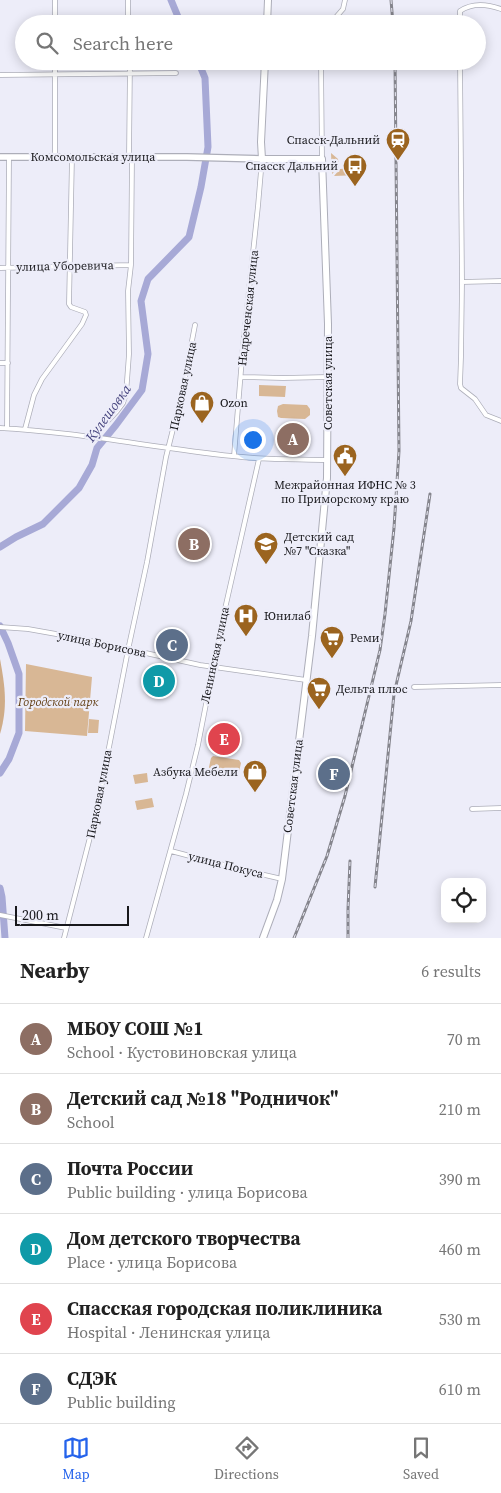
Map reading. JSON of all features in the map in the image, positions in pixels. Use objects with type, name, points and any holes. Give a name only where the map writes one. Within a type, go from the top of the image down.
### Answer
[{"type":"main road","points":[[267,15],[268,0]]},
{"type":"main road","points":[[265,70],[262,159],[322,160]]},
{"type":"main road","name":"Комсомольская улица","points":[[0,157],[262,159]]},
{"type":"main road","name":"Советская улица","points":[[262,938],[277,900],[282,879],[312,636],[324,516],[328,460],[328,324],[322,160]]},
{"type":"street","points":[[55,0],[55,15]]},
{"type":"street","points":[[128,0],[128,15]]},
{"type":"street","points":[[338,15],[343,9],[345,0]]},
{"type":"street","points":[[459,15],[462,9],[477,5],[490,5],[501,9]]},
{"type":"street","points":[[55,70],[55,157]]},
{"type":"street","points":[[99,430],[118,412],[126,397],[129,354],[128,291],[131,265],[130,70]]},
{"type":"street","name":"Советская улица","points":[[321,70],[322,160]]},
{"type":"street","points":[[460,70],[462,357],[460,384],[461,388],[475,399],[486,415],[501,421]]},
{"type":"street","points":[[0,75],[176,73]]},
{"type":"street","points":[[7,428],[10,157]]},
{"type":"street","points":[[25,429],[34,395],[42,379],[85,318],[85,312],[71,307],[69,304],[72,157]]},
{"type":"street","name":"Надреченская улица","points":[[234,456],[262,159]]},
{"type":"street","name":"улица Уборевича","points":[[0,268],[131,265]]},
{"type":"street","points":[[462,282],[501,281]]},
{"type":"street","name":"Парковая улица","points":[[64,938],[96,814],[147,562],[168,447],[182,393],[196,325]]},
{"type":"street","points":[[0,363],[8,363]]},
{"type":"street","points":[[241,377],[328,377]]},
{"type":"street","points":[[0,428],[25,429],[259,459],[328,460]]},
{"type":"street","name":"Ленинская улица","points":[[146,938],[171,852],[198,745],[212,666],[259,459]]},
{"type":"street","name":"улица Борисова","points":[[0,627],[73,637],[200,665],[306,680]]},
{"type":"street","points":[[414,687],[501,685]]},
{"type":"street","points":[[472,809],[501,808]]},
{"type":"street","name":"улица Покуса","points":[[171,852],[282,879]]},
{"type":"street","points":[[0,915],[66,928]]},
{"type":"green space","points":[[331,153],[338,159],[339,167],[332,174]]},
{"type":"green space","points":[[352,168],[359,175],[334,176],[340,169]]},
{"type":"green space","points":[[259,385],[286,386],[285,397],[259,396]]},
{"type":"green space","points":[[283,404],[307,405],[310,409],[310,415],[305,419],[278,417],[278,406]]},
{"type":"green space","name":"Городской парк","points":[[26,664],[92,677],[87,736],[25,731]]},
{"type":"green space","points":[[89,719],[99,720],[98,733],[88,733]]},
{"type":"green space","points":[[213,756],[239,760],[241,763],[239,772],[236,774],[210,770],[209,767]]},
{"type":"green space","points":[[147,773],[148,782],[135,784],[133,775]]},
{"type":"green space","points":[[152,798],[154,807],[137,810],[135,801]]},
{"type":"shaded area","points":[[0,659],[5,696],[3,724],[0,734]]},
{"type":"waterway","name":"Кулешовка","points":[[171,0],[177,15]]},
{"type":"waterway","name":"Кулешовка","points":[[0,547],[43,524],[79,488],[92,465],[97,448],[142,390],[148,354],[141,301],[148,279],[189,237],[201,187],[208,147],[205,78],[202,70]]},
{"type":"waterway","name":"Кулешовка","points":[[0,626],[19,674],[19,733],[9,759],[0,773]]},
{"type":"waterway","name":"Кулешовка","points":[[0,888],[5,938]]},
{"type":"railway","points":[[391,0],[392,15]]},
{"type":"railway","points":[[294,938],[327,856],[345,796],[380,650],[385,614],[394,528],[399,451],[395,70]]},
{"type":"railway","points":[[375,887],[394,694],[411,621],[430,494]]},
{"type":"railway","points":[[348,938],[350,861]]},
{"type":"place","name":"Спасск-Дальний","points":[[398,161]]},
{"type":"place","name":"Спасск Дальний","points":[[355,187]]},
{"type":"place","name":"Ozon","points":[[202,424]]},
{"type":"place","name":"МБОУ СОШ №1","points":[[293,439]]},
{"type":"place","name":"Межрайонная ИФНС № 3 по Приморскому краю","points":[[345,477]]},
{"type":"place","name":"Детский сад №18 \"Родничок\"","points":[[194,544]]},
{"type":"place","name":"Детский сад №7 \"Сказка\"","points":[[266,565]]},
{"type":"place","name":"Юнилаб","points":[[246,637]]},
{"type":"place","name":"Почта России","points":[[172,645]]},
{"type":"place","name":"Реми","points":[[332,659]]},
{"type":"place","name":"Дом детского творчества","points":[[159,681]]},
{"type":"place","name":"Дельта плюс","points":[[319,710]]},
{"type":"place","name":"Спасская городская поликлиника","points":[[224,739]]},
{"type":"place","name":"СДЭК","points":[[334,774]]},
{"type":"place","name":"Азбука Мебели","points":[[255,793]]}]
